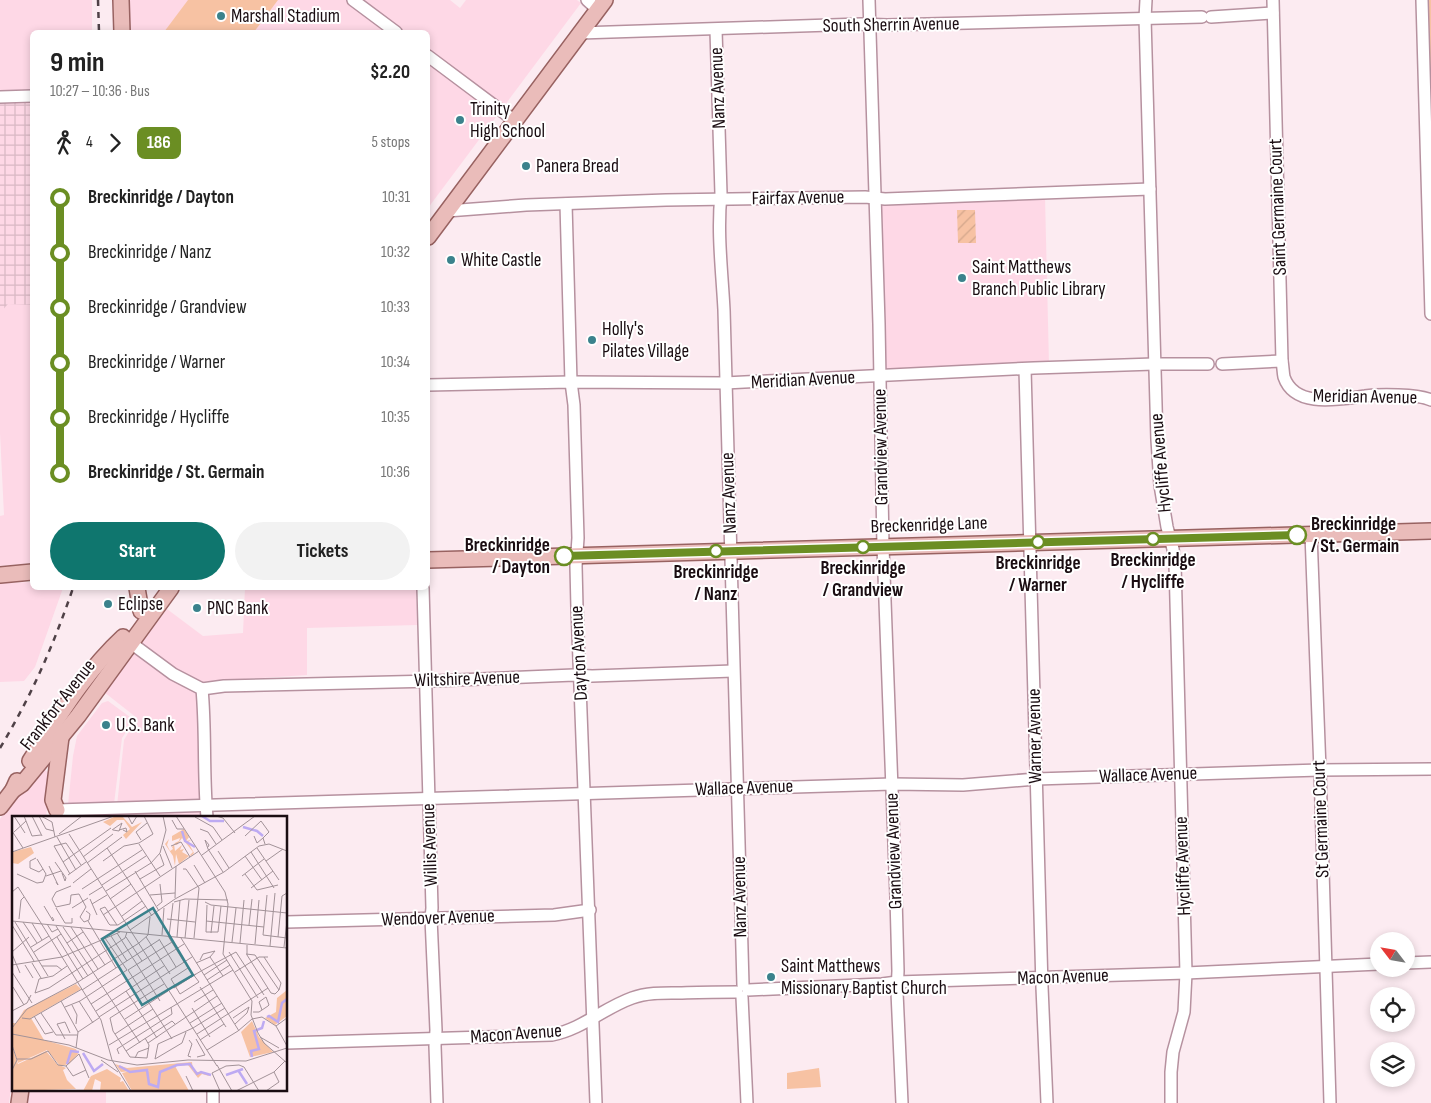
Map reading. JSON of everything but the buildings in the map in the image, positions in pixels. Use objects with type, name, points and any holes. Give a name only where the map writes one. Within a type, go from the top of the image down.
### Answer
[{"type":"main road","points":[[121,0],[122,30]]},
{"type":"main road","points":[[430,234],[580,33],[597,3]]},
{"type":"main road","name":"Breckenridge Lane","points":[[430,560],[1431,531]]},
{"type":"main road","points":[[0,575],[30,572]]},
{"type":"main road","points":[[137,590],[141,611]]},
{"type":"main road","points":[[127,640],[141,611],[157,590]]},
{"type":"main road","points":[[56,813],[54,800],[56,773],[63,726],[68,713],[169,590]]},
{"type":"main road","name":"Frankfort Avenue","points":[[13,790],[22,784],[71,724],[127,640]]},
{"type":"main road","name":"Frankfort Avenue","points":[[0,807],[13,790],[18,778],[73,696],[104,655],[127,640]]},
{"type":"main road","points":[[56,813],[61,801],[71,724]]},
{"type":"main road","points":[[33,769],[45,767],[52,769],[56,773]]},
{"type":"main road","points":[[19,1103],[21,1090]]},
{"type":"street","points":[[354,0],[393,30]]},
{"type":"street","name":"Grandview Avenue","points":[[869,0],[879,324],[883,547],[902,1103]]},
{"type":"street","name":"Hycliffe Avenue","points":[[1146,0],[1154,364],[1159,477],[1175,564],[1186,973],[1184,1012],[1173,1052],[1171,1103]]},
{"type":"street","points":[[1273,0],[1273,13]]},
{"type":"street","points":[[1422,0],[1431,314]]},
{"type":"street","name":"South Sherrin Avenue","points":[[580,33],[1207,17],[1273,13]]},
{"type":"street","name":"Saint Germaine Court","points":[[1273,13],[1282,361],[1285,379],[1300,394]]},
{"type":"street","name":"Nanz Avenue","points":[[716,30],[721,265],[724,310],[742,991],[747,1103]]},
{"type":"street","points":[[430,57],[515,121]]},
{"type":"street","points":[[0,97],[30,96]]},
{"type":"street","name":"Fairfax Avenue","points":[[447,211],[666,200],[836,197],[884,199],[1150,189]]},
{"type":"street","name":"Dayton Avenue","points":[[566,204],[571,382],[574,405],[578,556],[576,566],[596,1103]]},
{"type":"street","points":[[1222,364],[1282,361]]},
{"type":"street","name":"Meridian Avenue","points":[[430,385],[571,382],[725,383],[1025,369],[1208,364]]},
{"type":"street","name":"Warner Avenue","points":[[1025,369],[1042,978],[1048,1103]]},
{"type":"street","name":"Meridian Avenue","points":[[1300,394],[1313,399],[1328,400],[1368,395],[1431,400]]},
{"type":"street","name":"St Germaine Court","points":[[1311,534],[1330,1103]]},
{"type":"street","name":"Willis Avenue","points":[[423,590],[424,681],[437,1103]]},
{"type":"street","points":[[127,640],[173,674],[202,689],[205,717],[206,811]]},
{"type":"street","name":"Wiltshire Avenue","points":[[202,689],[224,686],[733,671]]},
{"type":"street","name":"Wallace Avenue","points":[[56,813],[206,811],[428,798],[737,788],[963,784],[1036,779],[1180,774],[1431,769]]},
{"type":"street","name":"Wendover Avenue","points":[[288,922],[554,915],[590,910]]},
{"type":"street","points":[[1415,963],[1431,962]]},
{"type":"street","name":"Macon Avenue","points":[[288,1043],[552,1035],[568,1031],[607,1009],[638,996],[665,993],[874,985],[897,982],[1186,973],[1370,964]]},
{"type":"street","points":[[213,1090],[213,1103]]},
{"type":"shaded area","points":[[0,0],[92,0],[92,30],[30,30],[30,92],[0,93]]},
{"type":"shaded area","name":"Trinity High School","points":[[127,0],[450,0],[460,8],[466,0],[577,0],[581,3],[430,205],[430,30],[128,30]]},
{"type":"shaded area","name":"Marshall Stadium","points":[[188,0],[278,0],[256,30],[166,30]]},
{"type":"shaded area","points":[[1426,0],[1431,0],[1431,183]]},
{"type":"shaded area","points":[[0,103],[30,103],[30,305],[8,304],[0,313]]},
{"type":"shaded area","points":[[1045,197],[1049,364],[888,371],[883,365],[878,210],[884,203]]},
{"type":"shaded area","points":[[957,210],[975,210],[976,243],[958,243]]},
{"type":"shaded area","points":[[30,281],[30,563],[0,566],[0,516],[4,515],[0,433],[0,312]]},
{"type":"shaded area","points":[[30,582],[30,590],[62,590],[35,667],[24,681],[0,682],[0,583]]},
{"type":"shaded area","points":[[245,590],[416,590],[417,625],[307,628],[307,675],[200,682],[201,816],[91,816],[116,815],[124,740],[137,718],[104,692],[167,609],[203,636],[243,633]]},
{"type":"shaded area","points":[[108,701],[134,720],[122,738],[114,804],[68,805],[77,736],[102,703]]},
{"type":"shaded area","points":[[40,769],[44,769],[51,775],[46,816],[12,816],[12,1081],[9,1103],[0,1103],[0,819],[27,782]]},
{"type":"shaded area","points":[[819,1068],[821,1087],[787,1089],[787,1073]]},
{"type":"shaded area","points":[[30,1090],[106,1090],[106,1103],[28,1103]]},
{"type":"railway","points":[[98,0],[99,30]]},
{"type":"railway","points":[[0,748],[41,670],[72,590]]},
{"type":"bus line","name":"186","points":[[564,556],[1297,535]]},
{"type":"place","name":"Marshall Stadium","points":[[221,16]]},
{"type":"place","name":"Trinity High School","points":[[460,120]]},
{"type":"place","name":"Panera Bread","points":[[526,166]]},
{"type":"place","name":"White Castle","points":[[451,260]]},
{"type":"place","name":"Saint Matthews Branch Public Library","points":[[962,278]]},
{"type":"place","name":"Holly's Pilates Village","points":[[592,340]]},
{"type":"place","name":"Breckinridge / St. Germain","points":[[1297,535]]},
{"type":"place","name":"Breckinridge / Hycliffe","points":[[1153,539]]},
{"type":"place","name":"Breckinridge / Warner","points":[[1038,542]]},
{"type":"place","name":"Breckinridge / Grandview","points":[[863,547]]},
{"type":"place","name":"Breckinridge / Nanz","points":[[716,551]]},
{"type":"place","name":"Breckinridge / Dayton","points":[[564,556]]},
{"type":"place","name":"Eclipse","points":[[108,604]]},
{"type":"place","name":"PNC Bank","points":[[197,608]]},
{"type":"place","name":"U.S. Bank","points":[[106,725]]},
{"type":"place","name":"Saint Matthews Missionary Baptist Church","points":[[771,977]]}]
